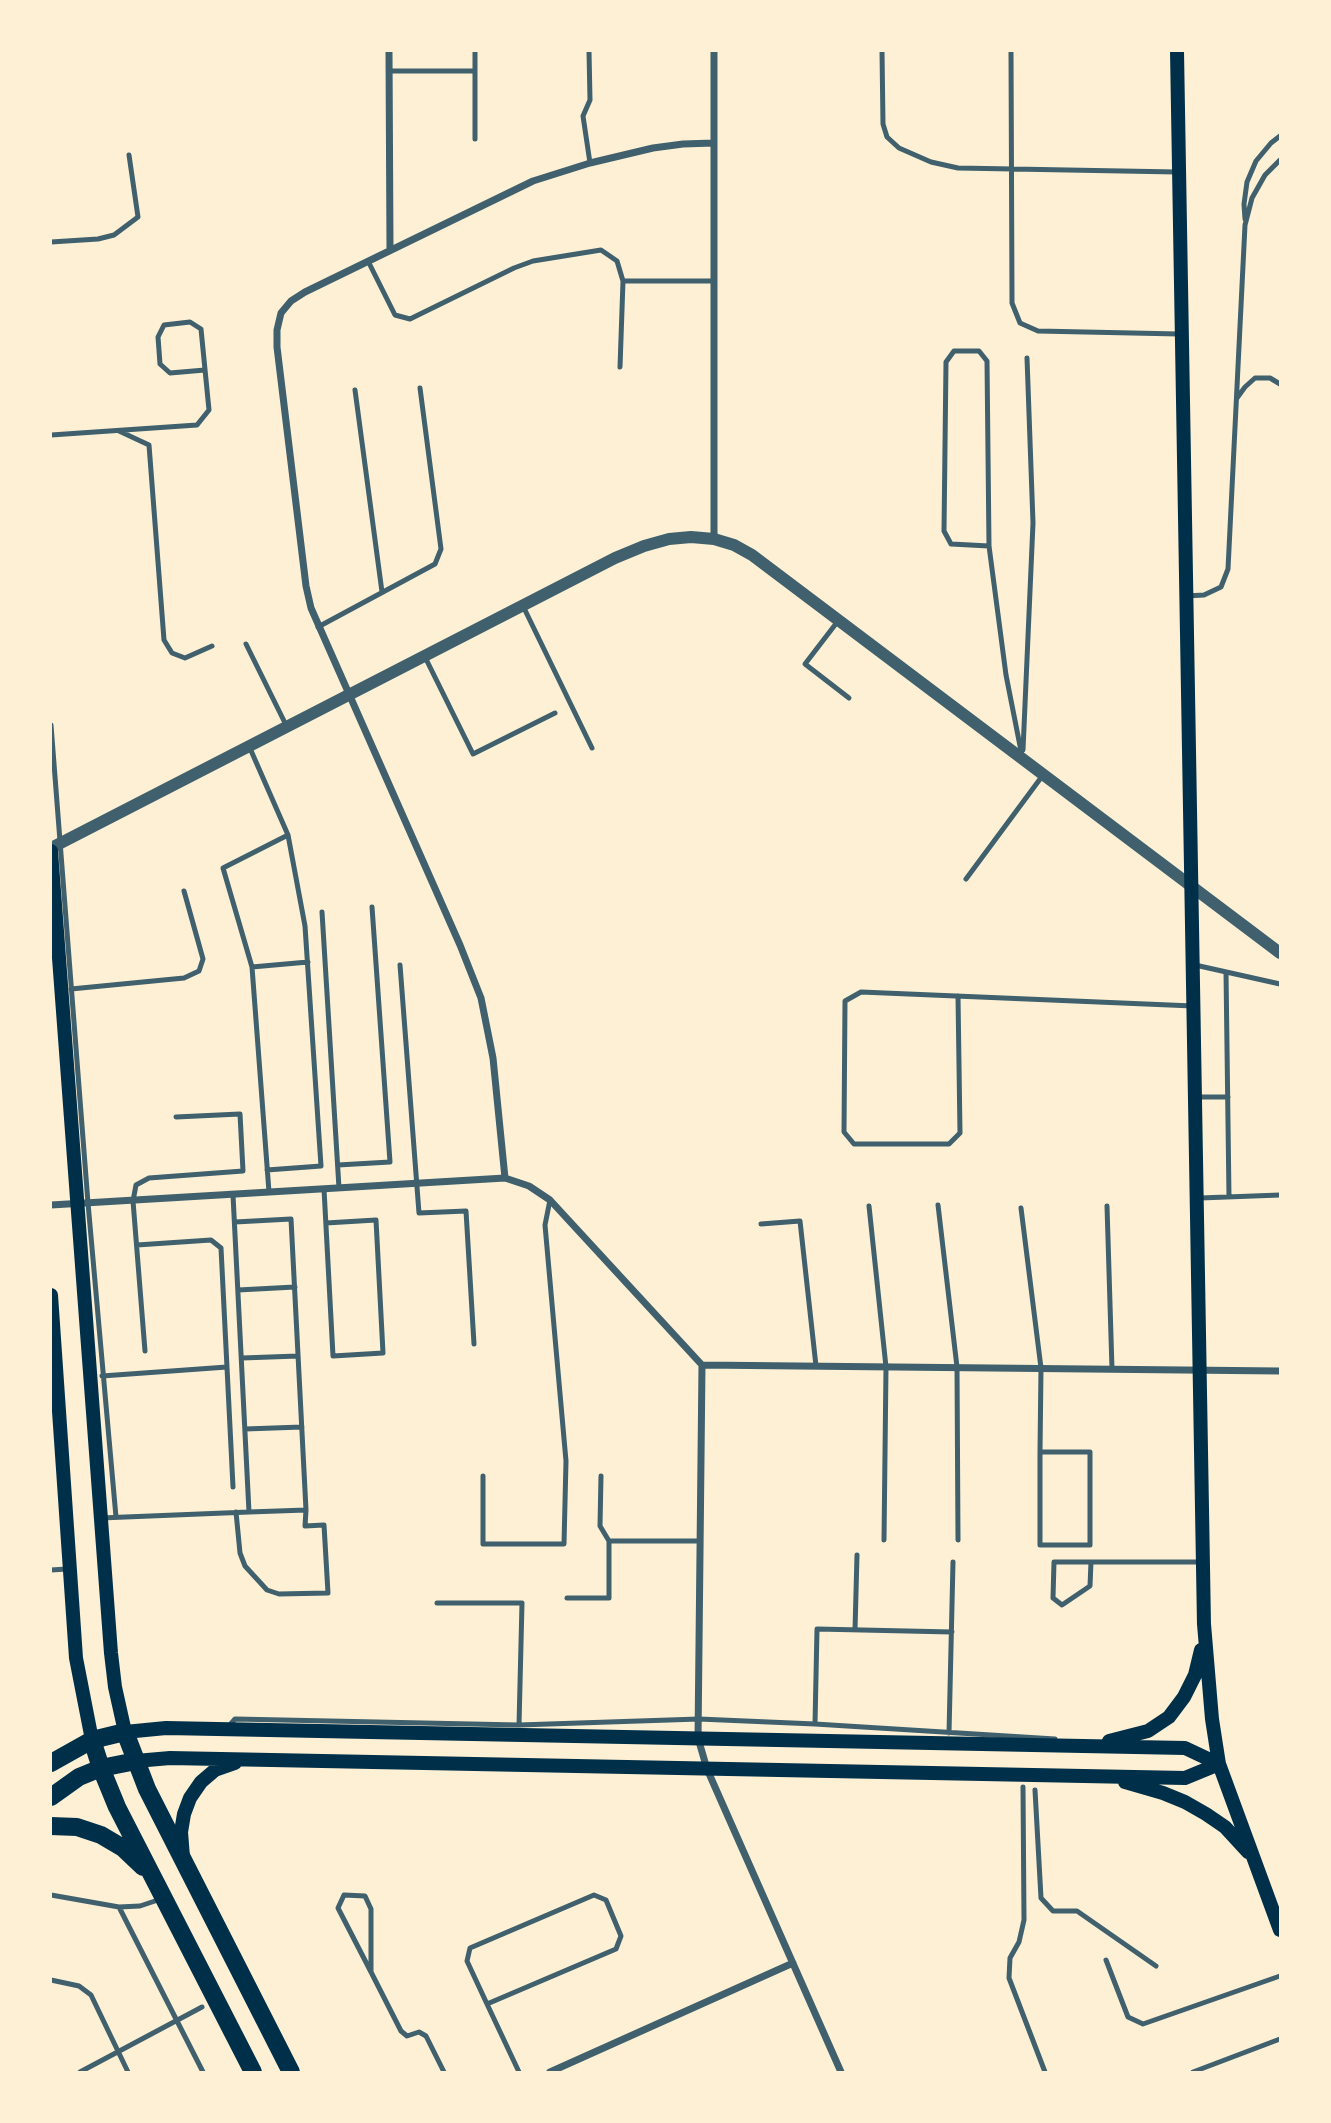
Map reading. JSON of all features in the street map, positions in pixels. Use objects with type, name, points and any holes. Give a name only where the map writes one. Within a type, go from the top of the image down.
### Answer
[{"type":"highway","points":[[51,1763],[92,1740],[125,1732],[147,1789],[291,2072]]},
{"type":"highway","points":[[92,1740],[117,1807],[253,2072]]},
{"type":"highway","points":[[51,1797],[79,1777],[101,1768],[136,1761]]},
{"type":"highway","points":[[51,1826],[77,1827],[101,1835],[132,1856],[160,1890]]},
{"type":"main road","points":[[1177,51],[1205,1624],[1212,1719],[1219,1764],[1280,1930]]},
{"type":"main road","points":[[54,848],[108,1518],[111,1653],[125,1732],[166,1728],[1185,1748],[1219,1764]]},
{"type":"main road","points":[[51,1295],[76,1658],[92,1740]]},
{"type":"main road","points":[[1070,1746],[1123,1738],[1148,1731],[1169,1717],[1184,1697],[1195,1675],[1205,1624]]},
{"type":"main road","points":[[136,1761],[170,1758],[1185,1778],[1219,1764]]},
{"type":"main road","points":[[187,1868],[182,1851],[181,1832],[190,1798],[201,1782],[215,1770],[232,1763],[251,1760]]},
{"type":"main road","points":[[1093,1776],[1140,1786],[1185,1802],[1225,1827],[1256,1863]]},
{"type":"street","points":[[389,51],[390,250]]},
{"type":"street","points":[[714,51],[714,539]]},
{"type":"street","points":[[505,1178],[493,1058],[481,998],[311,608],[306,586],[277,330],[281,313],[291,301],[305,292],[533,181],[590,163],[653,148],[714,144]]},
{"type":"street","points":[[54,848],[615,558],[669,539],[691,537],[714,539],[734,545],[752,555],[1280,953]]},
{"type":"street","points":[[51,1205],[505,1178],[529,1186],[550,1200],[702,1365],[698,1738],[707,1769],[841,2072]]},
{"type":"street","points":[[702,1365],[1280,1371]]},
{"type":"street","points":[[550,2072],[793,1963]]},
{"type":"lane","points":[[475,51],[475,139]]},
{"type":"lane","points":[[589,51],[590,100],[583,116],[590,163]]},
{"type":"lane","points":[[882,51],[883,124],[887,137],[899,148],[932,162],[958,168],[1180,172]]},
{"type":"lane","points":[[1011,51],[1012,303],[1020,323],[1038,331],[1182,334]]},
{"type":"lane","points":[[389,71],[475,71]]},
{"type":"lane","points":[[1186,596],[1205,595],[1221,587],[1228,569],[1244,204],[1247,182],[1256,161],[1280,136]]},
{"type":"lane","points":[[51,242],[114,235],[138,217],[129,155]]},
{"type":"lane","points":[[1245,225],[1252,198],[1265,175],[1280,160]]},
{"type":"lane","points":[[368,261],[395,315],[411,319],[533,261],[601,250],[617,261],[623,281],[620,367]]},
{"type":"lane","points":[[623,281],[714,281]]},
{"type":"lane","points":[[51,435],[197,425],[209,410],[201,329],[190,322],[164,325],[158,337],[160,364],[170,373],[205,370]]},
{"type":"lane","points":[[989,546],[951,544],[944,531],[946,362],[954,351],[979,351],[987,361],[989,546],[1006,675],[1023,759]]},
{"type":"lane","points":[[1023,759],[1033,523],[1027,358]]},
{"type":"lane","points":[[1237,398],[1255,379],[1270,378],[1280,384]]},
{"type":"lane","points":[[318,627],[435,564],[441,548],[420,388]]},
{"type":"lane","points":[[355,390],[382,592]]},
{"type":"lane","points":[[118,431],[149,444],[164,640],[172,653],[185,658],[212,646]]},
{"type":"lane","points":[[522,606],[592,748]]},
{"type":"lane","points":[[839,620],[806,664],[849,698]]},
{"type":"lane","points":[[246,644],[287,727]]},
{"type":"lane","points":[[425,656],[473,754],[555,713]]},
{"type":"lane","points":[[51,725],[54,848],[71,989],[83,1203],[102,1376],[108,1518],[306,1510]]},
{"type":"lane","points":[[249,747],[288,835],[305,926],[321,1166],[267,1170]]},
{"type":"lane","points":[[966,879],[1043,775]]},
{"type":"lane","points":[[269,1192],[253,967],[223,868],[288,835]]},
{"type":"lane","points":[[71,989],[184,978],[198,971],[203,959],[184,891]]},
{"type":"lane","points":[[338,1165],[390,1162],[372,907]]},
{"type":"lane","points":[[322,912],[340,1188]]},
{"type":"lane","points":[[253,967],[308,962]]},
{"type":"lane","points":[[1193,964],[1280,984]]},
{"type":"lane","points":[[400,965],[419,1213],[466,1211],[474,1344]]},
{"type":"lane","points":[[1226,972],[1229,1197]]},
{"type":"lane","points":[[958,996],[960,1133],[949,1144],[854,1144],[844,1132],[845,1001],[861,992],[958,996],[1193,1006]]},
{"type":"lane","points":[[1195,1097],[1228,1097]]},
{"type":"lane","points":[[145,1351],[133,1200],[136,1185],[149,1178],[243,1171],[240,1114],[176,1117]]},
{"type":"lane","points":[[324,1189],[333,1356],[383,1353],[376,1220],[326,1223]]},
{"type":"lane","points":[[233,1195],[249,1512]]},
{"type":"lane","points":[[1196,1198],[1280,1195]]},
{"type":"lane","points":[[483,1476],[483,1544],[564,1544],[566,1461],[545,1224],[550,1200]]},
{"type":"lane","points":[[939,1205],[957,1367],[958,1540]]},
{"type":"lane","points":[[869,1206],[886,1367],[884,1540]]},
{"type":"lane","points":[[1107,1206],[1112,1369]]},
{"type":"lane","points":[[1021,1208],[1041,1368],[1040,1452],[1040,1545],[1090,1545],[1090,1452],[1040,1452]]},
{"type":"lane","points":[[234,1222],[291,1219],[305,1526],[324,1525],[328,1593],[279,1594],[267,1590],[245,1566],[240,1553],[236,1513]]},
{"type":"lane","points":[[761,1224],[800,1221],[816,1366]]},
{"type":"lane","points":[[137,1245],[211,1240],[221,1248],[233,1488]]},
{"type":"lane","points":[[238,1290],[295,1287]]},
{"type":"lane","points":[[242,1358],[298,1356]]},
{"type":"lane","points":[[102,1376],[227,1367]]},
{"type":"lane","points":[[245,1429],[302,1427]]},
{"type":"lane","points":[[567,1598],[609,1598],[609,1541],[600,1526],[601,1476]]},
{"type":"lane","points":[[609,1541],[700,1541]]},
{"type":"lane","points":[[855,1630],[857,1555]]},
{"type":"lane","points":[[949,1733],[953,1562]]},
{"type":"lane","points":[[1091,1562],[1090,1586],[1062,1605],[1054,1598],[1054,1562],[1091,1562],[1202,1562]]},
{"type":"lane","points":[[51,1570],[70,1568]]},
{"type":"lane","points":[[437,1603],[522,1603],[519,1725]]},
{"type":"lane","points":[[815,1724],[817,1629],[952,1632]]},
{"type":"lane","points":[[226,1729],[235,1719],[519,1725],[699,1719],[1055,1739],[1070,1746]]},
{"type":"lane","points":[[1023,1787],[1024,1920],[1019,1942],[1010,1958],[1009,1978],[1045,2072]]},
{"type":"lane","points":[[1035,1790],[1041,1898],[1053,1911],[1077,1911],[1156,1966]]},
{"type":"lane","points":[[51,1895],[119,1907],[140,1906],[160,1890]]},
{"type":"lane","points":[[370,1972],[371,1909],[365,1896],[344,1895],[338,1908],[370,1972],[401,2031],[407,2036],[419,2032],[426,2036],[444,2072]]},
{"type":"lane","points":[[487,2004],[616,1949],[621,1936],[606,1900],[594,1895],[470,1948],[467,1961],[487,2004],[519,2072]]},
{"type":"lane","points":[[119,1907],[203,2072]]},
{"type":"lane","points":[[1106,1960],[1128,2017],[1143,2024],[1280,1976]]},
{"type":"lane","points":[[51,1980],[79,1986],[91,1995],[128,2072]]},
{"type":"lane","points":[[80,2072],[202,2007]]},
{"type":"lane","points":[[1193,2072],[1280,2039]]}]
